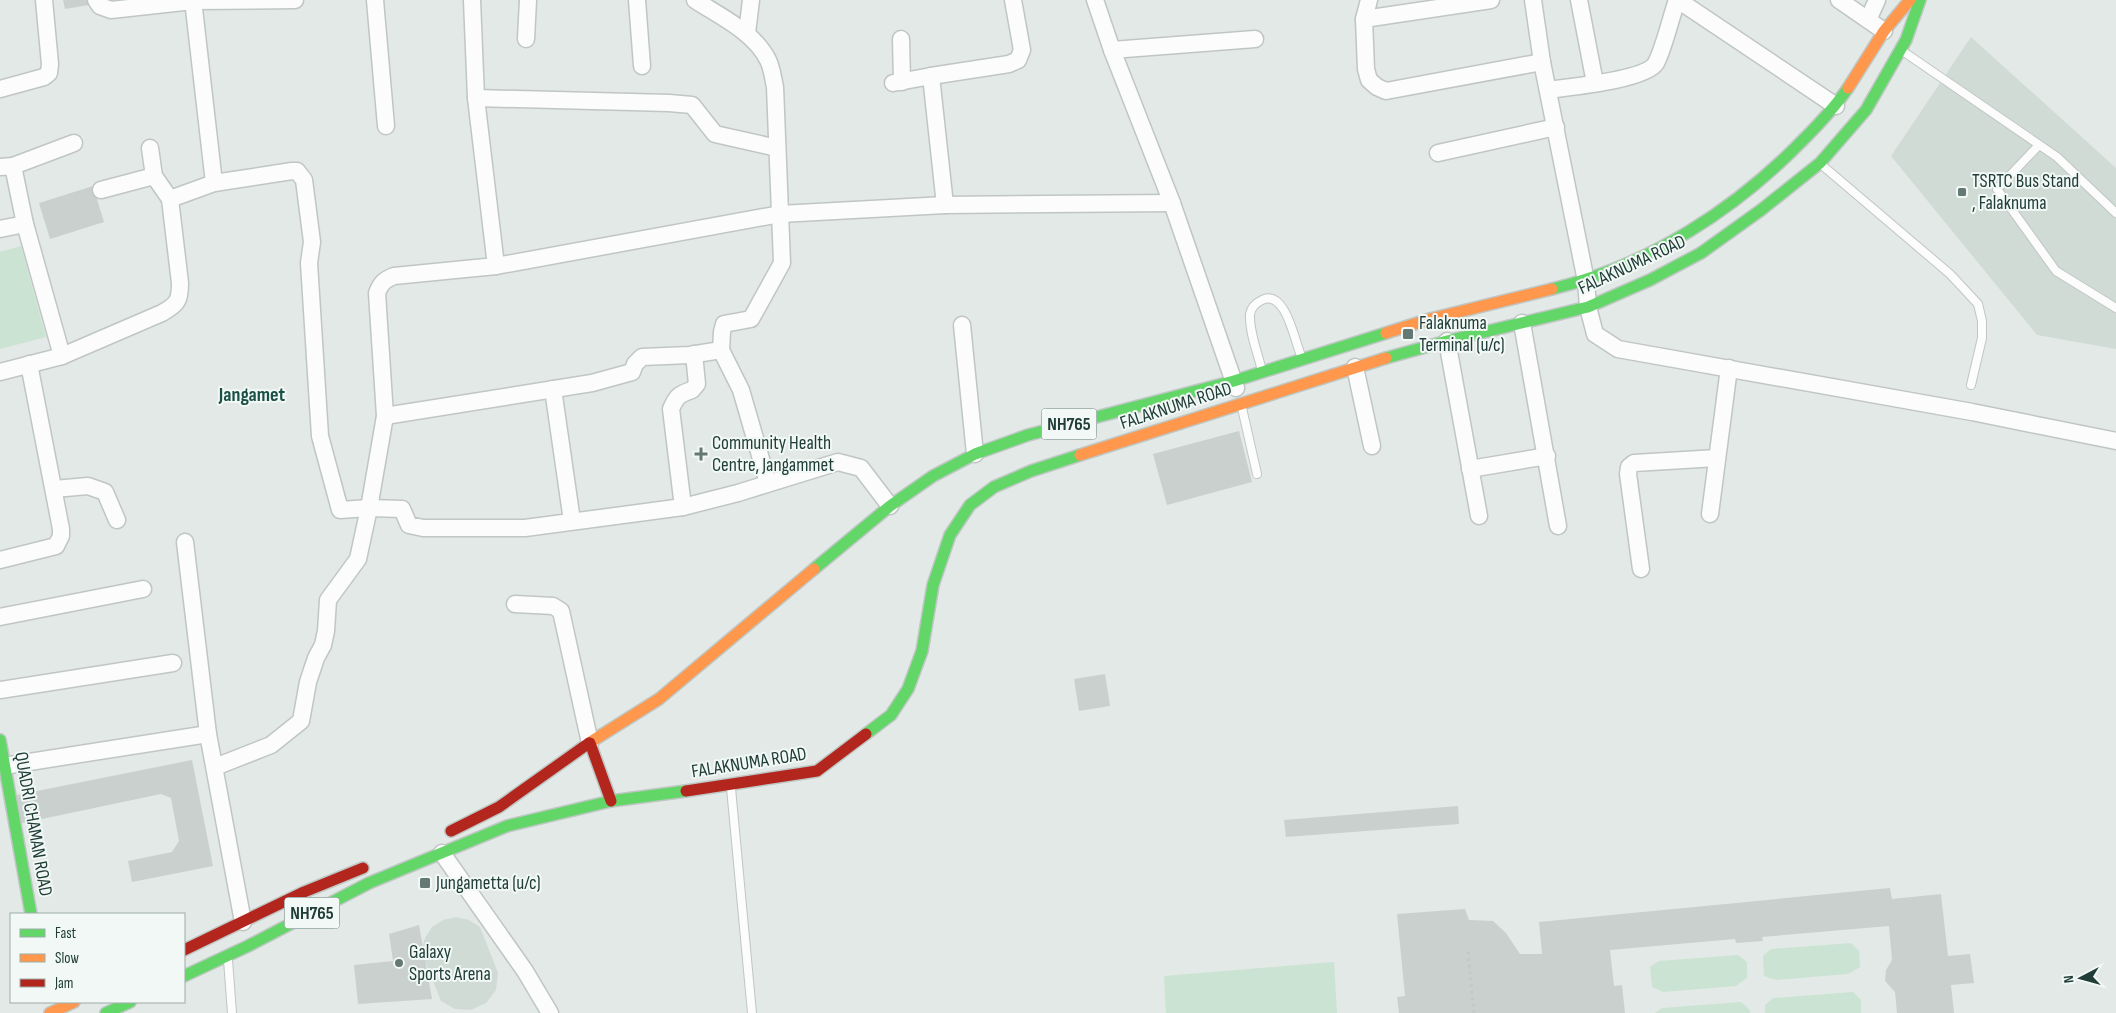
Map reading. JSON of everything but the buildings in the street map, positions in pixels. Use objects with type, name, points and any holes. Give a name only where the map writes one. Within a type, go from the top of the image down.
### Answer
[{"type":"main road","name":"FALAKNUMA ROAD","points":[[185,976],[369,883],[507,826],[611,801],[787,777],[817,771],[891,715],[908,689],[922,651],[933,586],[950,535],[970,505],[994,487],[1031,471],[1355,367],[1447,341],[1588,307],[1650,280],[1701,252],[1753,201],[1773,171],[1836,106],[1884,31],[1910,0]]},
{"type":"main road","name":"FALAKNUMA ROAD","points":[[442,836],[499,807],[590,743],[659,699],[890,506],[933,476],[975,454],[1084,419],[1234,381],[1302,358],[1430,320],[1586,281],[1647,254],[1708,220],[1753,201],[1820,163],[1866,110],[1900,50],[1920,0]]},
{"type":"main road","name":"QUADRI CHAMAN ROAD","points":[[0,740],[4,766],[6,804],[31,913]]},
{"type":"main road","points":[[590,743],[611,801]]},
{"type":"main road","name":"NH765","points":[[185,950],[304,892],[370,866]]},
{"type":"main road","points":[[49,1013],[72,1003]]},
{"type":"main road","points":[[106,1013],[128,1003]]},
{"type":"street","points":[[0,89],[44,78],[49,73],[50,64],[44,0]]},
{"type":"street","points":[[96,0],[100,6],[111,10],[193,1],[295,0]]},
{"type":"street","points":[[375,0],[386,126]]},
{"type":"street","points":[[472,0],[476,98],[496,266]]},
{"type":"street","points":[[526,39],[528,0]]},
{"type":"street","points":[[637,0],[642,66]]},
{"type":"street","points":[[696,0],[747,34],[763,52],[769,63],[775,87],[782,263],[750,319],[724,324],[721,350],[741,390],[768,482]]},
{"type":"street","points":[[747,34],[751,0]]},
{"type":"street","points":[[901,39],[897,82],[1009,64],[1018,60],[1022,50],[1013,0]]},
{"type":"street","points":[[1095,0],[1112,50],[1172,203],[1241,403]]},
{"type":"street","points":[[1369,0],[1364,19],[1366,69],[1369,80],[1377,87],[1386,91],[1542,62]]},
{"type":"street","points":[[1364,19],[1491,0]]},
{"type":"street","points":[[1533,0],[1542,62],[1586,281],[1588,307],[1595,334],[1618,349],[1972,412],[2116,441]]},
{"type":"street","points":[[1580,0],[1595,84]]},
{"type":"street","points":[[1548,90],[1595,84],[1643,74],[1655,64],[1677,0],[1836,106]]},
{"type":"street","points":[[1839,0],[1884,31]]},
{"type":"street","points":[[1868,20],[1876,0]]},
{"type":"street","points":[[193,1],[214,183]]},
{"type":"street","points":[[1112,50],[1255,39]]},
{"type":"street","points":[[931,76],[945,205]]},
{"type":"street","points":[[476,98],[670,103],[692,106],[715,134],[777,148]]},
{"type":"street","points":[[1438,153],[1556,127]]},
{"type":"street","points":[[62,356],[7,166],[74,143]]},
{"type":"street","points":[[0,372],[62,356],[162,313],[174,306],[180,296],[180,283],[170,200],[154,176],[150,148]]},
{"type":"street","points":[[170,200],[214,183],[292,171],[297,171],[302,176],[312,242],[309,263],[320,436],[340,510],[369,508],[402,509],[409,525],[423,528],[525,528],[682,507],[738,493],[768,482],[838,462],[854,464],[861,468],[890,506]]},
{"type":"street","points":[[102,190],[154,176]]},
{"type":"street","points":[[215,767],[271,745],[301,722],[308,682],[326,631],[328,600],[358,559],[385,416],[377,293],[380,284],[394,276],[496,266],[780,214],[945,205],[1172,203]]},
{"type":"street","points":[[0,229],[25,224]]},
{"type":"street","points":[[1522,323],[1558,526]]},
{"type":"street","points":[[962,326],[975,454]]},
{"type":"street","points":[[1447,341],[1479,516]]},
{"type":"street","points":[[385,416],[592,383],[632,372],[642,358],[721,350]]},
{"type":"street","points":[[682,507],[671,409],[675,398],[681,392],[692,390],[697,384],[694,354]]},
{"type":"street","points":[[0,560],[56,546],[60,536],[61,529],[54,489],[29,364]]},
{"type":"street","points":[[1355,367],[1372,446]]},
{"type":"street","points":[[1710,514],[1729,368]]},
{"type":"street","points":[[553,389],[572,521]]},
{"type":"street","points":[[1470,469],[1547,456]]},
{"type":"street","points":[[1641,569],[1628,474],[1629,467],[1634,463],[1717,458]]},
{"type":"street","points":[[54,489],[88,486],[105,492],[117,520]]},
{"type":"street","points":[[185,542],[208,734],[242,922]]},
{"type":"street","points":[[0,617],[143,589]]},
{"type":"street","points":[[515,604],[553,606],[561,611],[590,743]]},
{"type":"street","points":[[0,690],[173,663]]},
{"type":"street","points":[[4,766],[208,734]]},
{"type":"street","points":[[442,853],[525,971],[550,1013]]},
{"type":"lane","points":[[1900,50],[2057,157],[2116,213]]},
{"type":"lane","points":[[2039,145],[1998,190],[2056,272],[2116,308]]},
{"type":"lane","points":[[1820,163],[1950,274],[1978,304],[1982,321],[1982,338],[1971,385]]},
{"type":"lane","points":[[1262,372],[1250,321],[1250,312],[1253,305],[1267,298],[1274,299],[1282,306],[1302,358]]},
{"type":"lane","points":[[1241,403],[1257,474]]},
{"type":"lane","points":[[730,784],[752,1013]]},
{"type":"lane","points":[[228,955],[232,1013]]},
{"type":"path","points":[[1468,952],[1474,1013]]},
{"type":"shaded area","points":[[1971,37],[2116,168],[2116,349],[2037,335],[1891,156]]},
{"type":"shaded area","points":[[456,917],[469,920],[480,927],[498,973],[496,990],[486,1003],[471,1010],[455,1009],[441,1001],[421,951],[425,938],[432,927],[443,920]]},
{"type":"green space","points":[[21,246],[46,337],[0,349],[0,252]]},
{"type":"green space","points":[[1851,943],[1859,951],[1860,967],[1848,974],[1776,980],[1764,976],[1763,956],[1771,949]]},
{"type":"green space","points":[[1738,955],[1747,962],[1747,978],[1736,986],[1663,992],[1652,987],[1650,967],[1659,961]]},
{"type":"green space","points":[[1334,962],[1337,1013],[1166,1013],[1164,976]]},
{"type":"green space","points":[[1853,992],[1861,1000],[1861,1013],[1765,1013],[1765,1005],[1773,998]]},
{"type":"green space","points":[[1741,1002],[1750,1010],[1750,1013],[1655,1013],[1662,1008]]},
{"type":"traffic: fast","points":[[1386,358],[1447,341],[1588,307],[1650,280],[1701,253],[1761,210],[1820,163],[1866,110],[1906,40],[1920,0]]},
{"type":"traffic: fast","points":[[1552,289],[1588,279],[1622,266],[1656,250],[1719,212],[1777,165],[1822,121],[1848,88]]},
{"type":"traffic: fast","points":[[814,569],[890,506],[933,476],[975,454],[1028,435],[1234,381],[1386,333]]},
{"type":"traffic: fast","points":[[866,734],[891,715],[908,689],[922,651],[933,585],[950,535],[970,505],[994,487],[1031,471],[1080,455]]},
{"type":"traffic: fast","points":[[0,740],[31,913]]},
{"type":"traffic: fast","points":[[185,976],[248,946],[369,883],[507,826],[611,801],[686,791]]},
{"type":"traffic: fast","points":[[106,1013],[128,1003]]},
{"type":"traffic: slow","points":[[1848,88],[1884,31],[1910,0]]},
{"type":"traffic: slow","points":[[1386,333],[1430,319],[1552,289]]},
{"type":"traffic: slow","points":[[1080,455],[1386,358]]},
{"type":"traffic: slow","points":[[589,743],[659,699],[814,569]]},
{"type":"traffic: slow","points":[[50,1013],[72,1003]]},
{"type":"traffic: jam","points":[[686,791],[817,771],[866,734]]},
{"type":"traffic: jam","points":[[451,831],[499,807],[589,743]]},
{"type":"traffic: jam","points":[[590,743],[611,801]]},
{"type":"traffic: jam","points":[[185,950],[304,892],[363,868]]},
{"type":"place","name":"TSRTC Bus Stand , Falaknuma","points":[[1962,192]]},
{"type":"place","name":"Falaknuma Terminal (u/c)","points":[[1408,334]]},
{"type":"place","name":"Community Health Centre, Jangammet","points":[[701,454]]},
{"type":"place","name":"Jungametta (u/c)","points":[[425,883]]},
{"type":"place","name":"Galaxy Sports Arena","points":[[399,963]]},
{"type":"district","name":"Jangamet","points":[[252,395]]}]
